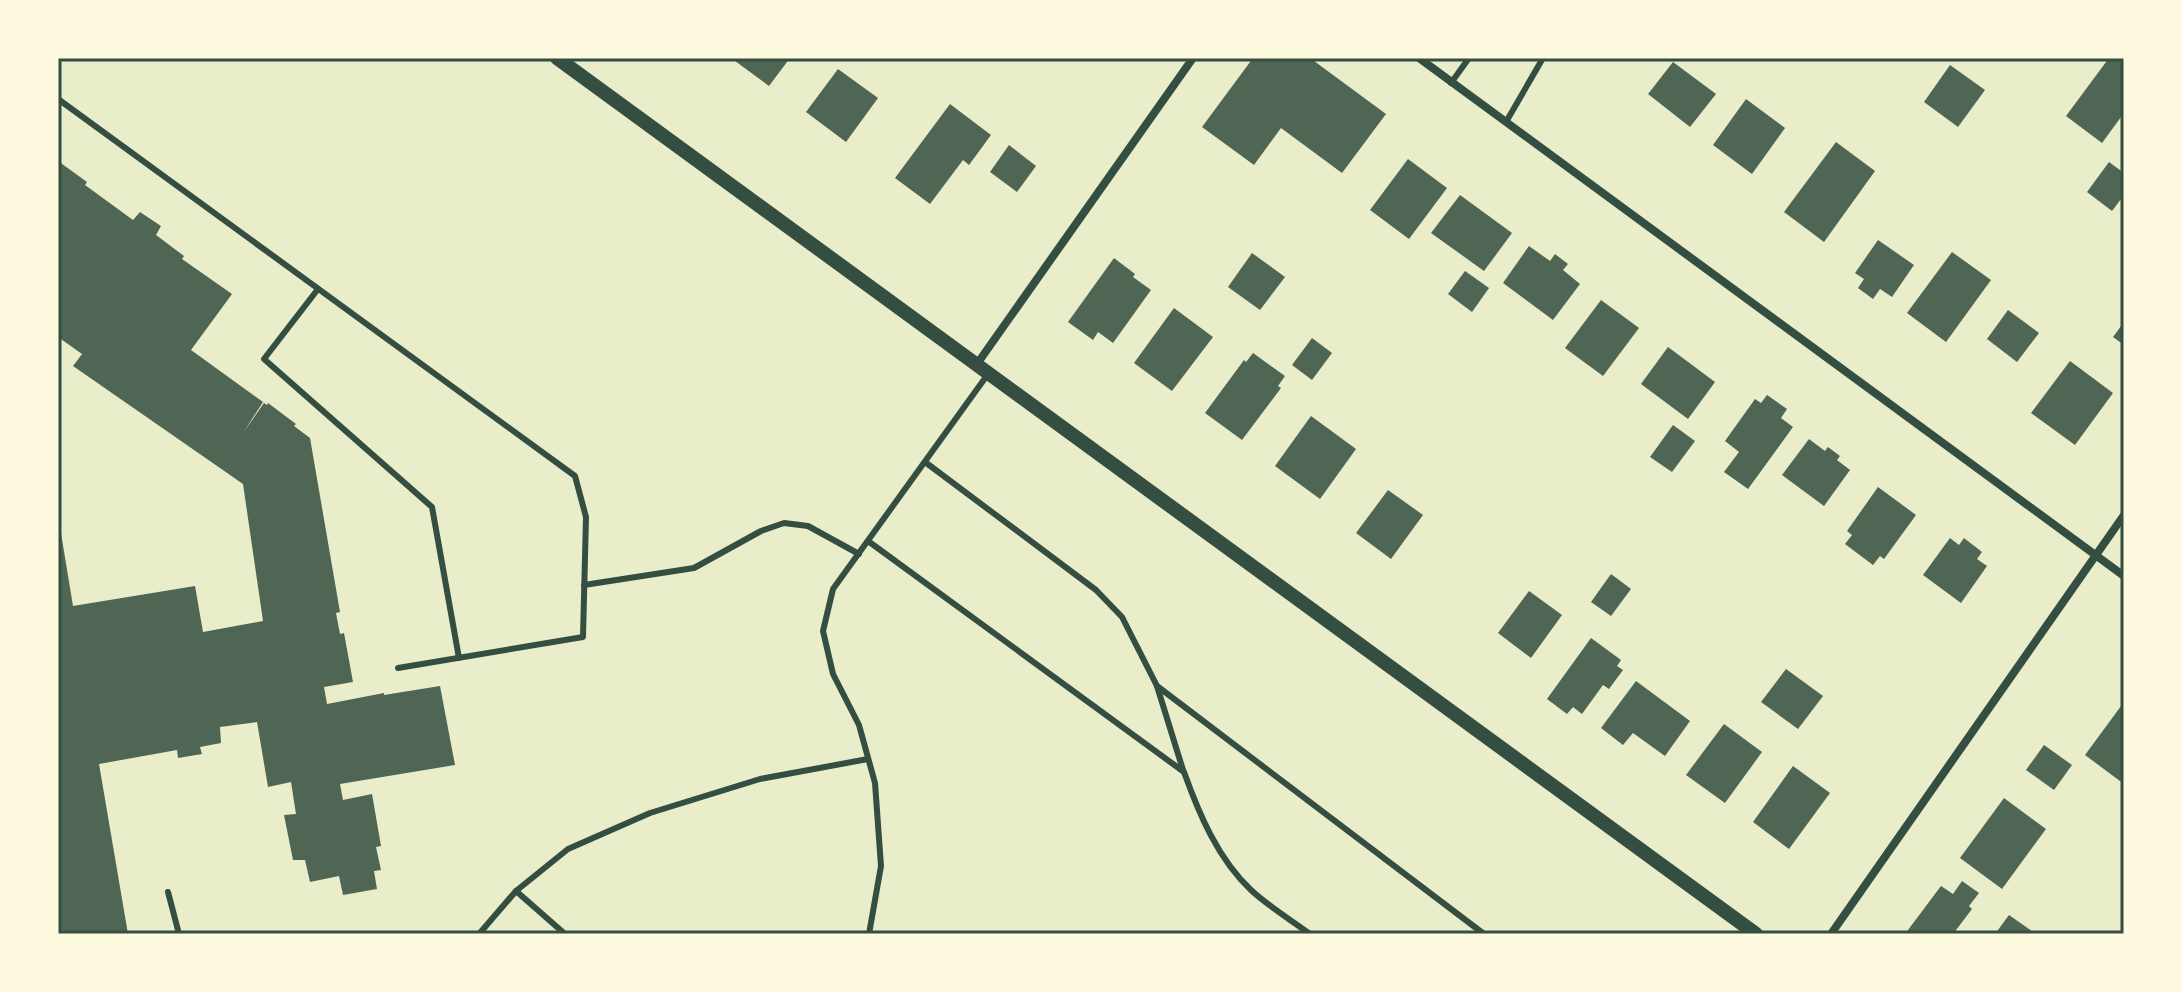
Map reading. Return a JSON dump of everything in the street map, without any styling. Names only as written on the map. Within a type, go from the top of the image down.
[{"type":"street","points":[[557,58],[1756,934]]},
{"type":"street","points":[[982,369],[1193,58]]},
{"type":"street","points":[[1419,58],[2124,576]]},
{"type":"street","points":[[1831,934],[2124,515]]},
{"type":"lane","points":[[1451,83],[1469,58]]},
{"type":"lane","points":[[1506,122],[1543,58]]},
{"type":"lane","points":[[58,99],[575,476],[586,517],[583,637],[398,668]]},
{"type":"lane","points":[[318,289],[264,359],[432,507],[459,658]]},
{"type":"lane","points":[[869,934],[881,866],[875,783],[859,725],[833,674],[823,631],[833,589],[925,462],[982,369]]},
{"type":"lane","points":[[925,462],[1110,603],[1122,617],[1157,686],[1198,812],[1222,854],[1251,890],[1310,934]]},
{"type":"lane","points":[[584,585],[694,568],[761,531],[784,523],[808,526],[859,554]]},
{"type":"lane","points":[[868,541],[1184,772]]},
{"type":"lane","points":[[1157,686],[1484,934]]},
{"type":"lane","points":[[479,934],[516,891],[568,849],[650,813],[760,779],[868,759]]},
{"type":"lane","points":[[516,891],[565,934]]},
{"type":"lane","points":[[168,892],[179,934]]},
{"type":"building","points":[[731,58],[790,58],[769,86]]},
{"type":"building","points":[[1253,58],[1310,58],[1386,114],[1342,173],[1281,128],[1254,165],[1202,127]]},
{"type":"building","points":[[2109,58],[2124,58],[2124,113],[2102,143],[2066,116]]},
{"type":"building","points":[[1673,62],[1716,94],[1690,127],[1648,94]]},
{"type":"building","points":[[1950,65],[1985,90],[1958,127],[1924,102]]},
{"type":"building","points":[[838,69],[878,98],[846,142],[806,112]]},
{"type":"building","points":[[1746,99],[1785,128],[1752,174],[1713,145]]},
{"type":"building","points":[[950,104],[991,135],[969,165],[963,160],[930,204],[895,178]]},
{"type":"building","points":[[1836,142],[1875,171],[1824,242],[1784,212]]},
{"type":"building","points":[[1009,145],[1036,166],[1017,192],[990,172]]},
{"type":"building","points":[[1408,159],[1447,188],[1409,239],[1370,210]]},
{"type":"building","points":[[58,161],[133,220],[140,212],[161,226],[156,235],[184,256],[182,259],[232,294],[191,350],[263,402],[243,433],[264,403],[268,403],[310,438],[340,612],[336,613],[340,634],[344,633],[353,682],[324,687],[327,704],[440,686],[455,765],[340,784],[343,800],[372,794],[381,846],[376,847],[381,870],[374,871],[377,889],[343,895],[339,876],[310,882],[305,860],[293,860],[284,815],[296,814],[291,782],[268,787],[257,722],[220,727],[221,743],[200,747],[202,754],[178,758],[177,750],[99,764],[128,934],[58,934],[58,527],[73,606],[195,586],[203,632],[263,621],[243,484],[73,366],[82,354],[58,337]]},
{"type":"building","points":[[2109,162],[2124,173],[2124,195],[2112,211],[2087,192]]},
{"type":"building","points":[[1460,195],[1512,233],[1484,271],[1431,233]]},
{"type":"building","points":[[1878,240],[1914,265],[1892,297],[1880,289],[1873,299],[1858,288],[1864,279],[1855,273]]},
{"type":"building","points":[[1529,246],[1550,261],[1555,254],[1568,264],[1563,270],[1580,284],[1553,320],[1503,283]]},
{"type":"building","points":[[1952,252],[1991,280],[1946,342],[1907,313]]},
{"type":"building","points":[[1252,253],[1285,277],[1260,310],[1228,287]]},
{"type":"building","points":[[1114,258],[1151,290],[1113,343],[1098,332],[1093,340],[1068,322]]},
{"type":"building","points":[[1465,271],[1489,288],[1472,312],[1448,294]]},
{"type":"building","points":[[1601,300],[1639,328],[1603,376],[1565,348]]},
{"type":"building","points":[[1174,308],[1213,337],[1172,391],[1134,363]]},
{"type":"building","points":[[2008,310],[2039,333],[2017,362],[1987,339]]},
{"type":"building","points":[[2124,322],[2124,345],[2113,337]]},
{"type":"building","points":[[1312,338],[1332,353],[1312,380],[1292,365]]},
{"type":"building","points":[[1668,347],[1715,382],[1688,419],[1641,384]]},
{"type":"building","points":[[1253,353],[1285,376],[1278,386],[1281,388],[1242,440],[1205,413],[1244,360],[1246,362]]},
{"type":"building","points":[[2070,361],[2113,393],[2075,445],[2031,413]]},
{"type":"building","points":[[1767,395],[1787,409],[1781,418],[1793,427],[1748,489],[1724,472],[1739,452],[1725,441],[1755,399],[1761,403]]},
{"type":"building","points":[[1311,416],[1356,449],[1320,499],[1275,466]]},
{"type":"building","points":[[1673,425],[1695,441],[1672,472],[1650,457]]},
{"type":"building","points":[[1809,439],[1825,451],[1828,447],[1840,456],[1837,460],[1850,470],[1824,506],[1782,475]]},
{"type":"building","points":[[1878,487],[1916,515],[1884,559],[1880,556],[1873,565],[1845,544],[1852,535],[1847,531]]},
{"type":"building","points":[[1388,490],[1423,515],[1391,559],[1356,533]]},
{"type":"building","points":[[1950,538],[1959,545],[1964,538],[1982,552],[1977,559],[1987,566],[1961,603],[1923,575]]},
{"type":"building","points":[[1611,574],[1631,589],[1611,616],[1591,602]]},
{"type":"building","points":[[1529,591],[1562,615],[1531,658],[1498,633]]},
{"type":"building","points":[[1591,638],[1621,660],[1617,666],[1623,670],[1609,689],[1603,685],[1582,714],[1573,707],[1567,714],[1547,699]]},
{"type":"building","points":[[1786,669],[1823,696],[1798,729],[1761,702]]},
{"type":"building","points":[[1636,681],[1690,721],[1665,756],[1633,733],[1623,745],[1601,728]]},
{"type":"building","points":[[2124,702],[2124,784],[2085,755]]},
{"type":"building","points":[[1724,724],[1762,752],[1725,803],[1686,775]]},
{"type":"building","points":[[2044,745],[2072,765],[2054,790],[2026,770]]},
{"type":"building","points":[[1793,766],[1830,793],[1789,849],[1753,822]]},
{"type":"building","points":[[2004,798],[2046,829],[2002,889],[1960,858]]},
{"type":"building","points":[[1962,881],[1979,893],[1969,906],[1972,909],[1953,934],[1905,934],[1941,886],[1953,894]]},
{"type":"building","points":[[2009,915],[2036,934],[1995,934]]}]
